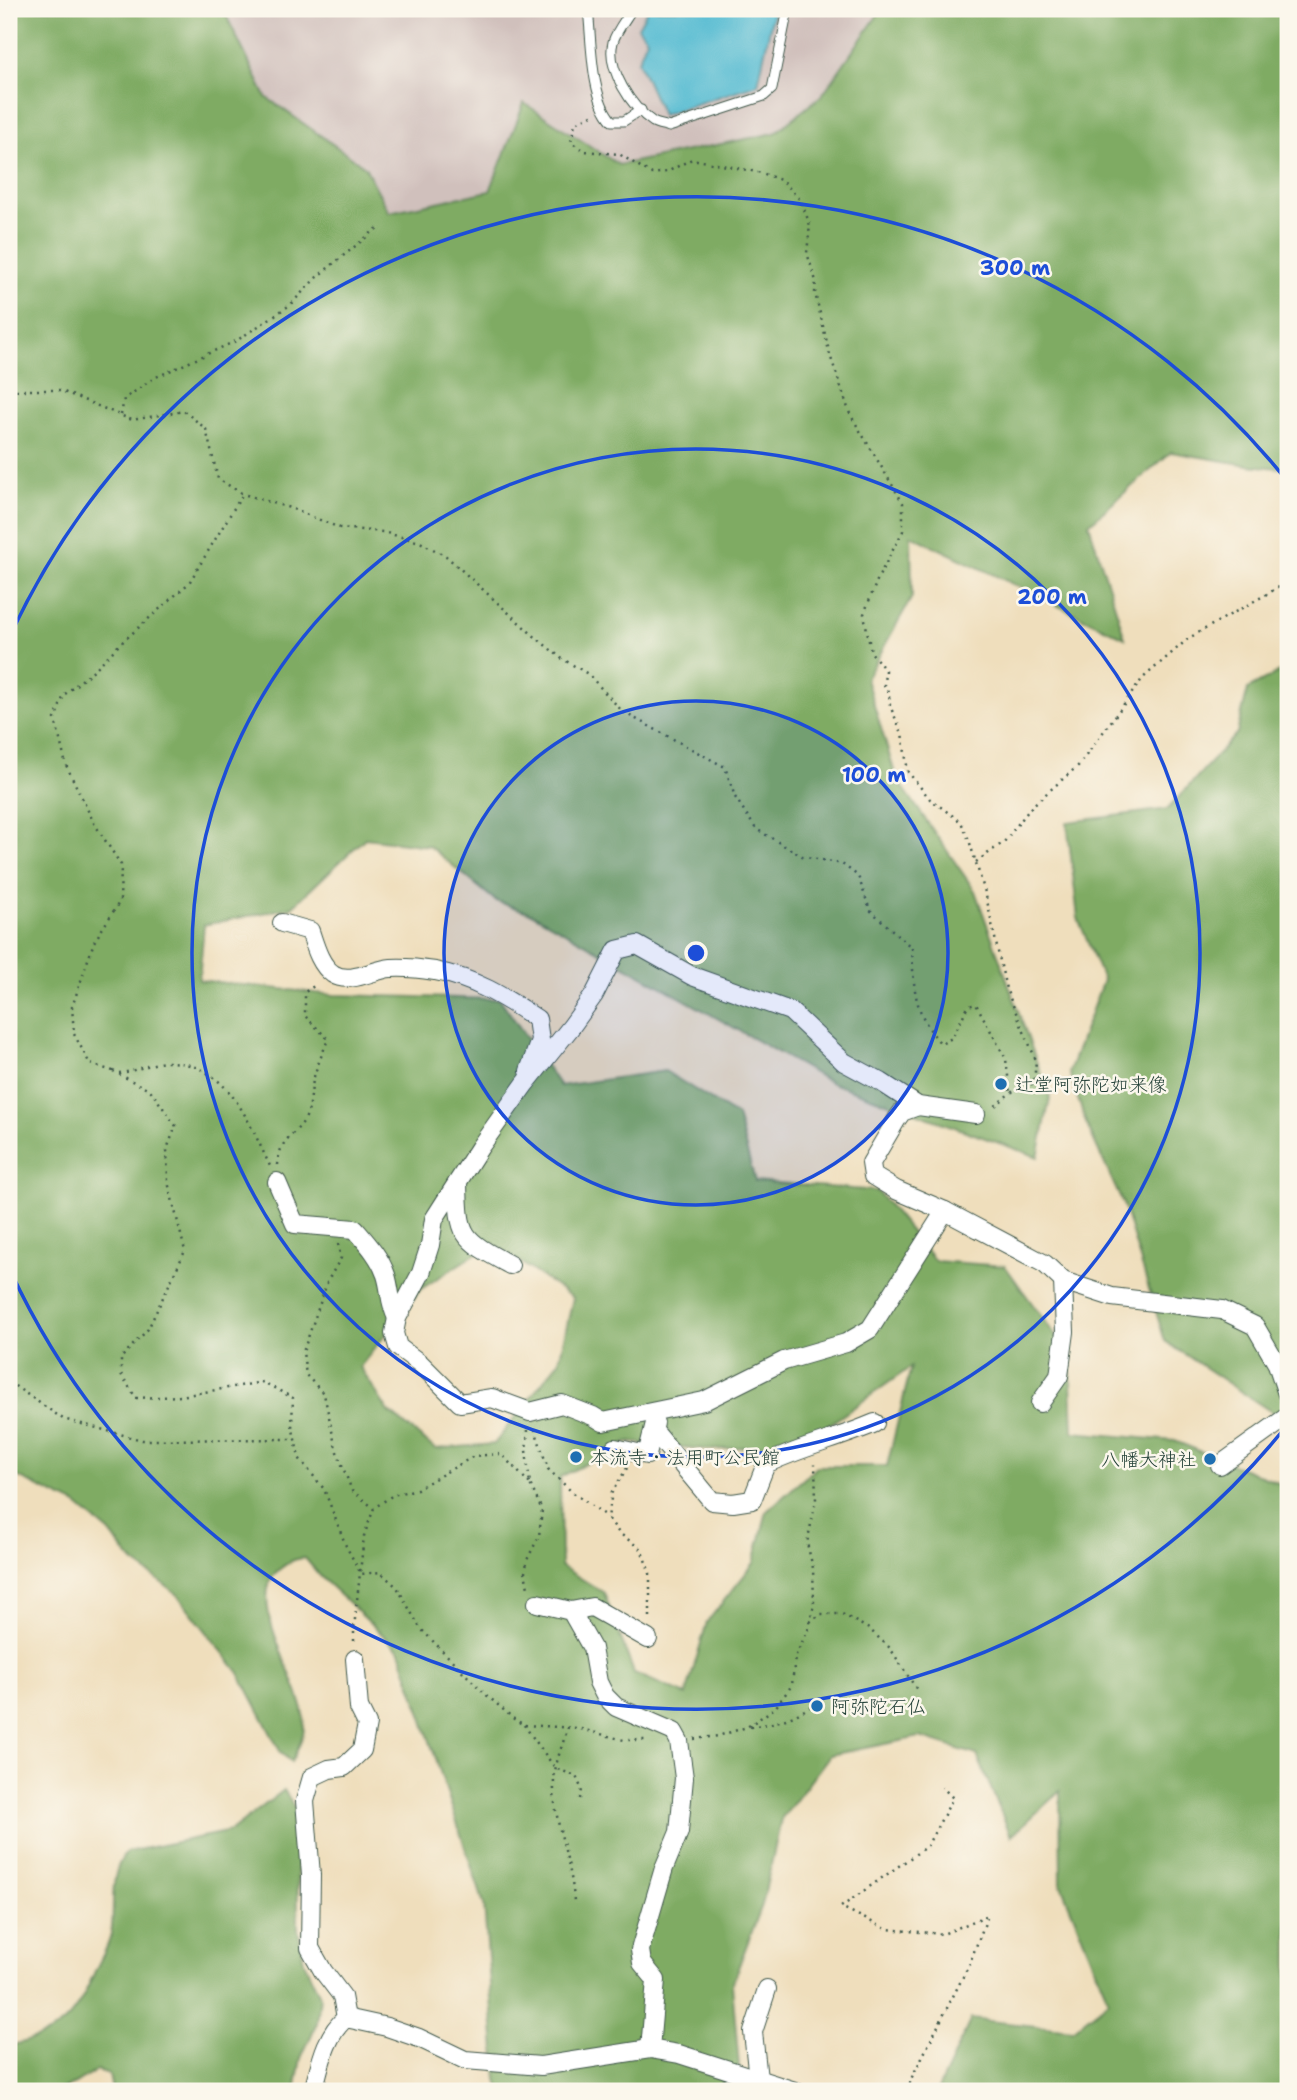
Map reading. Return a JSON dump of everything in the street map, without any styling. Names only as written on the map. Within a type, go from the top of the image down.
[{"type":"street","points":[[282,923],[310,932],[320,958],[333,974],[341,977],[390,968],[433,971],[469,979],[499,993],[537,1018],[540,1040],[524,1084]]},
{"type":"street","points":[[874,1423],[841,1438],[789,1453],[766,1464],[752,1500],[733,1503],[712,1501],[655,1422],[630,1415],[603,1422],[562,1404],[530,1412],[492,1398],[460,1403],[421,1364],[398,1347],[394,1333],[397,1318],[421,1273],[430,1245],[434,1219],[524,1084],[594,995],[617,950],[637,946],[692,976],[790,1011],[844,1062],[918,1106],[976,1114]]},
{"type":"street","points":[[918,1106],[902,1112],[897,1119],[871,1163],[873,1175],[896,1190],[945,1210],[1045,1264],[1063,1281],[1112,1297],[1222,1310],[1255,1326],[1277,1364],[1288,1397]]},
{"type":"street","points":[[277,1182],[295,1224],[355,1229],[374,1251],[386,1275],[390,1304],[397,1318]]},
{"type":"street","points":[[458,1182],[459,1221],[472,1244],[510,1265]]},
{"type":"street","points":[[655,1422],[785,1361],[846,1343],[870,1329],[945,1210]]},
{"type":"street","points":[[1040,1403],[1059,1376],[1065,1332],[1063,1281]]},
{"type":"street","points":[[1220,1465],[1288,1416]]},
{"type":"street","points":[[615,1448],[647,1455],[655,1422]]},
{"type":"street","points":[[537,1603],[571,1611],[592,1607],[648,1639]]},
{"type":"street","points":[[571,1611],[592,1648],[598,1682],[605,1696],[616,1707],[674,1731],[679,1741],[684,1778],[679,1832],[664,1868],[640,1950],[642,1963],[656,1980],[650,2049]]},
{"type":"street","points":[[346,2018],[342,1996],[310,1948],[311,1875],[304,1801],[312,1777],[329,1769],[344,1767],[362,1750],[367,1724],[359,1708],[355,1659]]},
{"type":"street","points":[[758,2079],[753,2032],[767,1989]]},
{"type":"street","points":[[346,2018],[387,2027],[419,2038],[465,2060],[541,2066],[650,2049],[679,2054],[795,2091]]},
{"type":"street","points":[[313,2091],[323,2054],[337,2026],[346,2018]]},
{"type":"lane","points":[[588,9],[598,96],[603,111],[612,121],[624,121],[640,110]]},
{"type":"lane","points":[[632,9],[613,43],[614,66],[623,90],[640,110],[654,123],[669,127],[764,96],[772,89],[788,9]]},
{"type":"path","points":[[603,111],[575,123],[571,142],[584,151],[619,154],[652,174],[667,172],[692,159],[762,173],[783,181],[801,201],[810,225],[807,253],[816,281],[815,293],[830,355],[850,414],[903,503],[903,531],[878,578],[863,614],[871,652],[885,670],[884,685],[902,733],[908,772],[930,799],[961,822],[986,896],[1006,989],[1036,1060],[1034,1083],[1010,1093],[995,1107],[976,1114]]},
{"type":"path","points":[[121,415],[124,399],[154,378],[236,341],[290,305],[317,277],[379,227]]},
{"type":"path","points":[[9,390],[59,390],[132,420],[184,411],[206,429],[218,479],[243,494],[290,508],[340,528],[383,532],[420,542],[446,556],[533,635],[561,658],[588,674],[623,712],[725,767],[735,797],[756,829],[802,856],[842,863],[858,876],[870,910],[912,948],[916,1002],[927,1027],[941,1044],[952,1038],[968,1006],[976,1004],[1006,1059],[1010,1093]]},
{"type":"path","points":[[243,494],[189,583],[64,695],[55,719],[66,765],[94,823],[121,865],[120,901],[94,942],[72,1007],[74,1034],[90,1064],[121,1074],[166,1062],[202,1068],[236,1099],[277,1182]]},
{"type":"path","points":[[976,862],[1004,842],[1032,806],[1079,765],[1143,678],[1189,638],[1288,582]]},
{"type":"path","points":[[277,1182],[278,1156],[286,1138],[304,1120],[311,1104],[313,1081],[328,1039],[305,1016],[305,992],[333,974]]},
{"type":"path","points":[[113,1071],[151,1091],[176,1126],[167,1149],[168,1182],[185,1251],[148,1329],[121,1358],[121,1374],[136,1398],[181,1396],[263,1382],[293,1398],[292,1425],[299,1458],[324,1489],[346,1546],[361,1574]]},
{"type":"path","points":[[338,1242],[341,1258],[328,1280],[303,1352],[306,1375],[324,1394],[337,1449],[352,1491],[374,1508]]},
{"type":"path","points":[[9,1382],[63,1419],[142,1440],[295,1439]]},
{"type":"path","points":[[530,1412],[526,1450],[530,1484],[542,1510],[539,1536],[528,1558],[525,1572],[528,1588],[537,1603]]},
{"type":"path","points":[[530,1412],[548,1469],[572,1492],[608,1518],[619,1533],[641,1549],[650,1573],[651,1614],[648,1639]]},
{"type":"path","points":[[747,1727],[775,1708],[792,1685],[795,1657],[810,1622],[814,1604],[813,1568],[807,1543],[816,1501],[816,1445]]},
{"type":"path","points":[[608,1518],[612,1492],[628,1466],[615,1448]]},
{"type":"path","points":[[355,1659],[354,1628],[364,1536],[374,1508],[393,1494],[418,1489],[474,1456],[501,1454],[530,1484]]},
{"type":"path","points":[[361,1574],[380,1572],[397,1587],[420,1628],[483,1692],[524,1725],[555,1769],[576,1776],[582,1790],[579,1803]]},
{"type":"path","points":[[810,1622],[821,1614],[842,1614],[869,1629],[890,1648],[917,1690]]},
{"type":"path","points":[[679,1741],[718,1737],[747,1727],[791,1718],[819,1701]]},
{"type":"path","points":[[524,1725],[568,1727],[624,1740],[651,1740]]},
{"type":"path","points":[[568,1727],[555,1769],[554,1798],[574,1886],[574,1904]]},
{"type":"path","points":[[908,2091],[969,1965],[988,1916],[943,1934],[886,1930],[841,1907],[927,1846],[953,1798],[942,1787]]},
{"type":"shaded area","points":[[223,9],[882,9],[822,96],[775,133],[389,212],[365,167],[266,97]]},
{"type":"green space","points":[[9,9],[223,9],[266,97],[365,167],[389,212],[490,191],[524,103],[619,165],[775,133],[822,95],[882,9],[1288,9],[1288,469],[1171,452],[1089,524],[1125,638],[911,535],[912,597],[866,679],[896,777],[975,891],[1050,1098],[1038,1157],[832,1083],[531,913],[496,901],[429,846],[365,838],[292,907],[204,925],[199,980],[334,995],[500,999],[560,1086],[665,1071],[737,1116],[755,1181],[877,1191],[935,1261],[1005,1266],[1070,1356],[1073,1432],[1175,1441],[1288,1487],[1288,2091],[937,2091],[971,2019],[1072,2030],[1109,2001],[1061,1885],[1060,1791],[1011,1836],[977,1755],[920,1737],[830,1755],[781,1820],[762,1905],[732,1984],[741,2091],[500,2091],[484,1904],[400,1651],[321,1577],[305,1558],[292,1561],[281,1568],[270,1581],[267,1598],[276,1639],[304,1716],[301,1740],[291,1762],[281,1753],[239,1673],[176,1593],[133,1562],[109,1532],[77,1505],[16,1476],[9,1468]],"holes":[[[492,1243],[573,1298],[559,1361],[494,1444],[435,1449],[388,1411],[360,1367],[421,1289]],[[911,1367],[887,1466],[818,1466],[767,1511],[754,1563],[707,1622],[686,1695],[634,1673],[604,1593],[561,1566],[560,1477],[628,1442],[712,1450],[806,1441]]]},
{"type":"green space","points":[[1288,667],[1288,1423],[1165,1341],[1123,1204],[1086,1123],[1069,1072],[1103,980],[1078,918],[1067,822],[1168,809],[1237,733],[1248,689]]},
{"type":"green space","points":[[284,1790],[297,1812],[298,1929],[304,1962],[320,1996],[317,2023],[301,2058],[295,2091],[112,2091],[109,2074],[97,2070],[75,2084],[57,2091],[9,2091],[9,2046],[55,2029],[73,2013],[88,1987],[110,1938],[114,1880],[127,1852],[231,1831]]},
{"type":"water","points":[[648,9],[774,9],[758,84],[662,115],[638,61],[647,39],[638,27]]},
{"type":"place","name":"辻堂阿弥陀如来像","points":[[1001,1084]]},
{"type":"place","name":"本流寺・法用町公民館","points":[[576,1457]]},
{"type":"place","name":"八幡大神社","points":[[1210,1459]]},
{"type":"place","name":"阿弥陀石仏","points":[[817,1706]]}]
